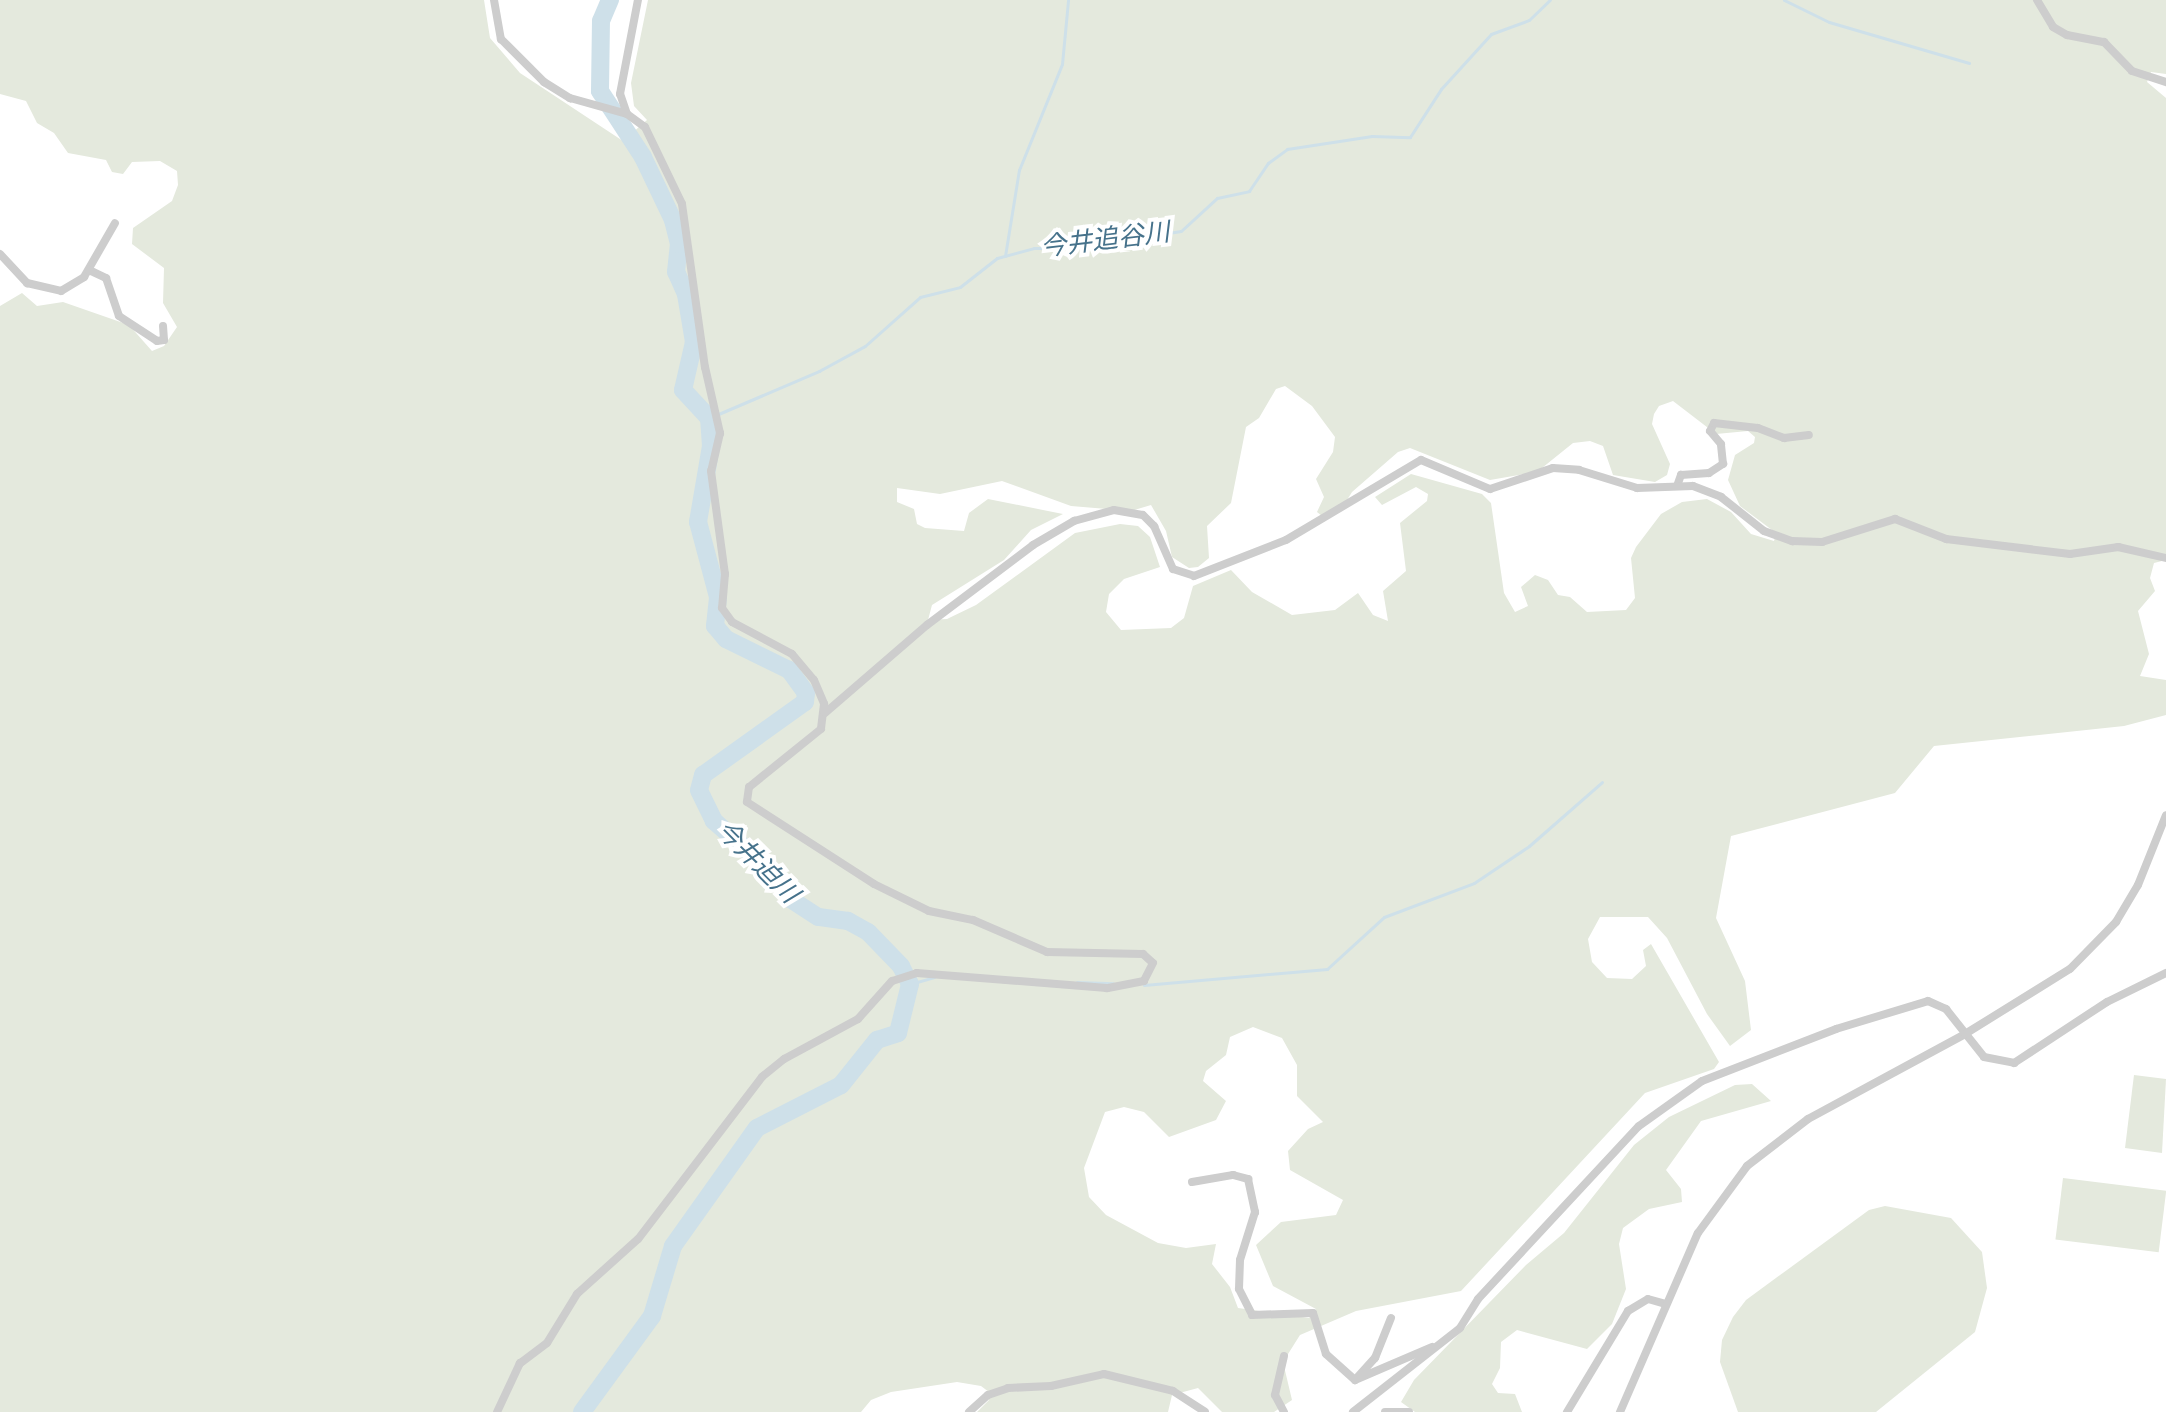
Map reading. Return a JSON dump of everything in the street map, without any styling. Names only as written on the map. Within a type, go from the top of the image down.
[{"type":"street","points":[[494,0],[501,39],[544,82],[570,98],[627,114],[645,127],[682,204],[718,422],[711,471],[725,574],[722,608],[732,622],[792,654],[814,680],[825,713],[821,729],[807,745],[749,787],[747,802],[753,810],[786,823],[874,884],[929,911],[983,923],[1047,952],[1143,954],[1152,957],[1150,976],[1107,988],[917,973],[892,981],[858,1019],[784,1059],[762,1077],[638,1239],[577,1294],[547,1343],[520,1363],[497,1412]]},
{"type":"street","points":[[627,114],[620,94],[638,0]]},
{"type":"street","points":[[2037,0],[2053,27],[2067,35],[2104,42],[2132,71],[2166,82]]},
{"type":"street","points":[[0,254],[27,283],[54,292],[77,284],[89,270],[115,223]]},
{"type":"street","points":[[89,270],[106,278],[119,316],[157,341],[164,340],[163,326]]},
{"type":"street","points":[[1677,486],[1681,475],[1709,473],[1723,464],[1721,444],[1710,431],[1714,423],[1758,428],[1784,438],[1809,435]]},
{"type":"street","points":[[825,713],[1033,545],[1088,515],[1114,510],[1143,515],[1159,534],[1173,569],[1194,576],[1286,540],[1421,460],[1490,489],[1553,468],[1579,470],[1637,488],[1677,486],[1707,489],[1764,531],[1792,541],[1822,542],[1895,519],[1946,539],[2070,554],[2118,547],[2166,558]]},
{"type":"street","points":[[1620,1412],[1698,1233],[1747,1166],[1808,1119],[2047,986],[2095,948],[2138,885],[2166,815]]},
{"type":"street","points":[[1353,1412],[1441,1344],[1639,1126],[1677,1096],[1735,1067],[1916,1002],[1938,1004],[1984,1057],[2014,1063],[2107,1002],[2166,973]]},
{"type":"street","points":[[1192,1182],[1246,1177],[1255,1212],[1240,1260],[1243,1305],[1262,1319],[1313,1313],[1326,1354],[1355,1380]]},
{"type":"street","points":[[1567,1412],[1628,1311],[1648,1299],[1665,1304]]},
{"type":"street","points":[[1355,1380],[1375,1358],[1391,1318]]},
{"type":"street","points":[[1355,1380],[1441,1344]]},
{"type":"street","points":[[1284,1356],[1275,1395],[1284,1412]]},
{"type":"street","points":[[969,1412],[988,1395],[1008,1388],[1051,1386],[1104,1374],[1173,1391],[1205,1412]]},
{"type":"street","points":[[1385,1412],[1409,1412]]},
{"type":"shaded area","points":[[0,0],[484,0],[490,38],[520,73],[623,141],[647,120],[634,106],[631,83],[648,0],[2166,0],[2166,74],[2151,72],[2147,82],[2166,98],[2166,560],[2154,563],[2150,578],[2155,591],[2138,611],[2149,654],[2140,676],[2166,680],[2166,715],[2124,726],[1934,746],[1895,793],[1731,836],[1716,918],[1745,981],[1751,1030],[1730,1046],[1707,1014],[1667,938],[1648,917],[1600,917],[1588,939],[1592,962],[1607,978],[1632,979],[1646,966],[1643,950],[1651,944],[1719,1062],[1714,1069],[1645,1093],[1461,1291],[1356,1311],[1300,1335],[1283,1362],[1292,1400],[1274,1412],[1222,1412],[1198,1388],[1172,1395],[1168,1412],[977,1412],[989,1400],[989,1392],[981,1386],[957,1382],[891,1392],[871,1400],[861,1412],[0,1412],[0,306],[22,293],[37,306],[63,302],[129,325],[152,351],[164,346],[177,327],[163,303],[164,268],[132,244],[133,228],[172,201],[178,185],[177,171],[160,161],[132,162],[123,174],[112,172],[106,160],[68,153],[54,133],[37,123],[26,101],[0,94]],"holes":[[[1285,386],[1312,406],[1335,437],[1333,452],[1316,479],[1324,497],[1317,512],[1322,516],[1342,508],[1352,492],[1398,452],[1410,448],[1490,480],[1537,472],[1573,443],[1590,441],[1603,446],[1613,475],[1655,482],[1667,475],[1670,464],[1652,424],[1654,414],[1659,406],[1673,401],[1716,434],[1748,431],[1755,437],[1754,443],[1735,455],[1728,480],[1740,506],[1776,533],[1774,541],[1751,534],[1731,512],[1707,499],[1682,502],[1661,514],[1636,547],[1631,558],[1635,598],[1626,610],[1587,612],[1570,597],[1558,595],[1548,580],[1535,575],[1521,587],[1528,606],[1515,612],[1504,593],[1491,503],[1482,494],[1411,474],[1375,497],[1382,505],[1416,487],[1428,494],[1427,501],[1400,523],[1406,571],[1383,591],[1388,621],[1373,615],[1358,593],[1335,610],[1292,615],[1252,592],[1231,570],[1193,586],[1184,618],[1171,628],[1121,630],[1106,612],[1109,594],[1124,579],[1160,567],[1150,537],[1138,526],[1120,524],[1075,533],[976,605],[947,619],[928,620],[932,605],[1004,560],[1031,530],[1063,514],[988,499],[969,513],[964,531],[925,528],[917,524],[914,509],[897,502],[897,488],[940,494],[1002,481],[1071,506],[1131,511],[1151,505],[1166,531],[1172,557],[1189,568],[1198,567],[1209,558],[1207,526],[1231,503],[1246,427],[1259,418],[1276,389]],[[1253,1027],[1282,1038],[1297,1065],[1297,1096],[1323,1122],[1308,1129],[1288,1151],[1290,1170],[1343,1200],[1336,1215],[1281,1222],[1256,1245],[1273,1286],[1316,1309],[1309,1318],[1238,1308],[1230,1287],[1212,1264],[1216,1244],[1186,1248],[1158,1243],[1106,1215],[1089,1197],[1084,1168],[1105,1112],[1124,1107],[1144,1112],[1169,1137],[1216,1120],[1226,1101],[1203,1081],[1206,1071],[1226,1055],[1230,1037]]]},
{"type":"shaded area","points":[[2134,1075],[2166,1079],[2162,1153],[2125,1148]]},
{"type":"shaded area","points":[[1752,1084],[1771,1101],[1701,1121],[1666,1170],[1681,1189],[1682,1202],[1649,1209],[1623,1228],[1619,1244],[1626,1289],[1612,1324],[1587,1349],[1517,1330],[1501,1342],[1500,1368],[1492,1384],[1498,1393],[1515,1394],[1522,1412],[1415,1412],[1401,1402],[1414,1380],[1526,1265],[1564,1233],[1634,1145],[1669,1117],[1735,1085]]},
{"type":"shaded area","points":[[2063,1178],[2166,1191],[2159,1252],[2055,1240]]},
{"type":"shaded area","points":[[1885,1206],[1951,1218],[1982,1252],[1987,1288],[1975,1332],[1876,1412],[1738,1412],[1720,1362],[1722,1340],[1733,1317],[1746,1300],[1869,1210]]},
{"type":"waterway","name":"今井迫川","points":[[582,1412],[652,1316],[673,1246],[757,1128],[841,1085],[877,1040],[898,1033],[910,984],[901,966],[868,932],[848,921],[818,917],[790,899],[782,881],[714,821],[699,790],[703,775],[805,702],[806,693],[789,670],[726,639],[715,626],[718,597],[698,522],[711,446],[709,418],[683,390],[694,342],[686,294],[676,272],[679,244],[673,220],[643,157],[600,91],[601,21],[610,0]]},
{"type":"waterway","points":[[1005,256],[1019,170],[1062,64],[1068,0]]},
{"type":"waterway","name":"今井追谷川","points":[[709,418],[819,371],[865,346],[920,297],[960,287],[997,258],[1034,248],[1075,248],[1181,231],[1217,198],[1249,191],[1268,163],[1287,149],[1372,136],[1410,137],[1441,89],[1491,34],[1529,20],[1550,0]]},
{"type":"waterway","name":"今井追谷川","points":[[1784,0],[1829,22],[1969,63]]},
{"type":"waterway","points":[[1144,985],[1327,969],[1384,917],[1474,883],[1529,846],[1602,782]]},
{"type":"waterway","points":[[910,984],[934,977]]},
{"type":"waterway","points":[[1077,982],[1113,983]]}]
